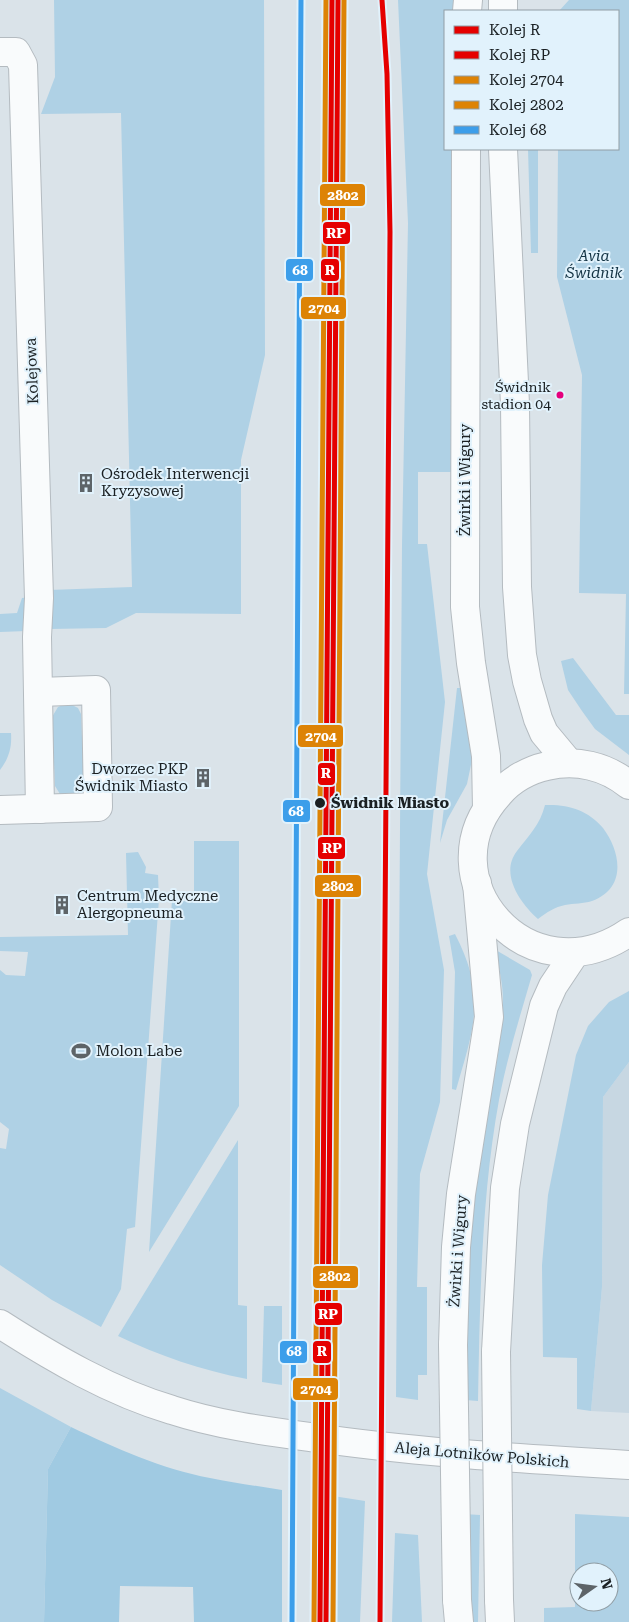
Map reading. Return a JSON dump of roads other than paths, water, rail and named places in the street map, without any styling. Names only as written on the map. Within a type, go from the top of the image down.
[{"type":"main road","name":"Kolejowa","points":[[8,52],[23,65],[39,598],[37,637],[40,809]]},
{"type":"main road","name":"Żwirki i Wigury","points":[[458,1611],[454,1344],[456,1257],[461,1194],[490,1017],[474,862],[475,840],[487,809],[486,756],[470,663],[465,607],[466,150]]},
{"type":"main road","points":[[503,150],[504,215],[515,404],[516,587],[522,655],[538,719],[544,733],[568,763]]},
{"type":"main road","points":[[0,810],[98,807],[96,690],[39,692]]},
{"type":"main road","points":[[487,809],[502,790],[522,775],[544,766],[568,763],[603,770],[629,785]]},
{"type":"main road","points":[[477,883],[487,907],[514,936],[537,948],[562,953],[576,953],[599,949],[629,932]]},
{"type":"main road","points":[[500,1611],[496,1352],[505,1188],[515,1124],[544,1006],[553,986],[576,953]]},
{"type":"main road","name":"Aleja Lotników Polskich","points":[[0,1324],[59,1360],[153,1404],[194,1417],[264,1431],[400,1449],[629,1466]]},
{"type":"rail line","name":"68","points":[[292,1622],[301,0]]},
{"type":"rail line","name":"2704","points":[[314,1622],[326,0]]},
{"type":"rail line","name":"R","points":[[320,1622],[332,0]]},
{"type":"rail line","name":"RP","points":[[326,1622],[338,0]]},
{"type":"rail line","name":"2802","points":[[333,1622],[344,0]]},
{"type":"rail line","name":"R","points":[[380,1622],[390,232],[387,74],[382,0]]},
{"type":"place","name":"Świdnik stadion 04","points":[[560,395]]},
{"type":"place","name":"Ośrodek Interwencji Kryzysowej","points":[[86,483]]},
{"type":"place","name":"Dworzec PKP Świdnik Miasto","points":[[203,778]]},
{"type":"place","name":"Świdnik Miasto","points":[[320,803]]},
{"type":"place","name":"Centrum Medyczne Alergopneuma","points":[[62,905]]},
{"type":"place","name":"Molon Labe","points":[[81,1051]]},
{"type":"park label","name":"Avia Świdnik","points":[[594,264]]}]
